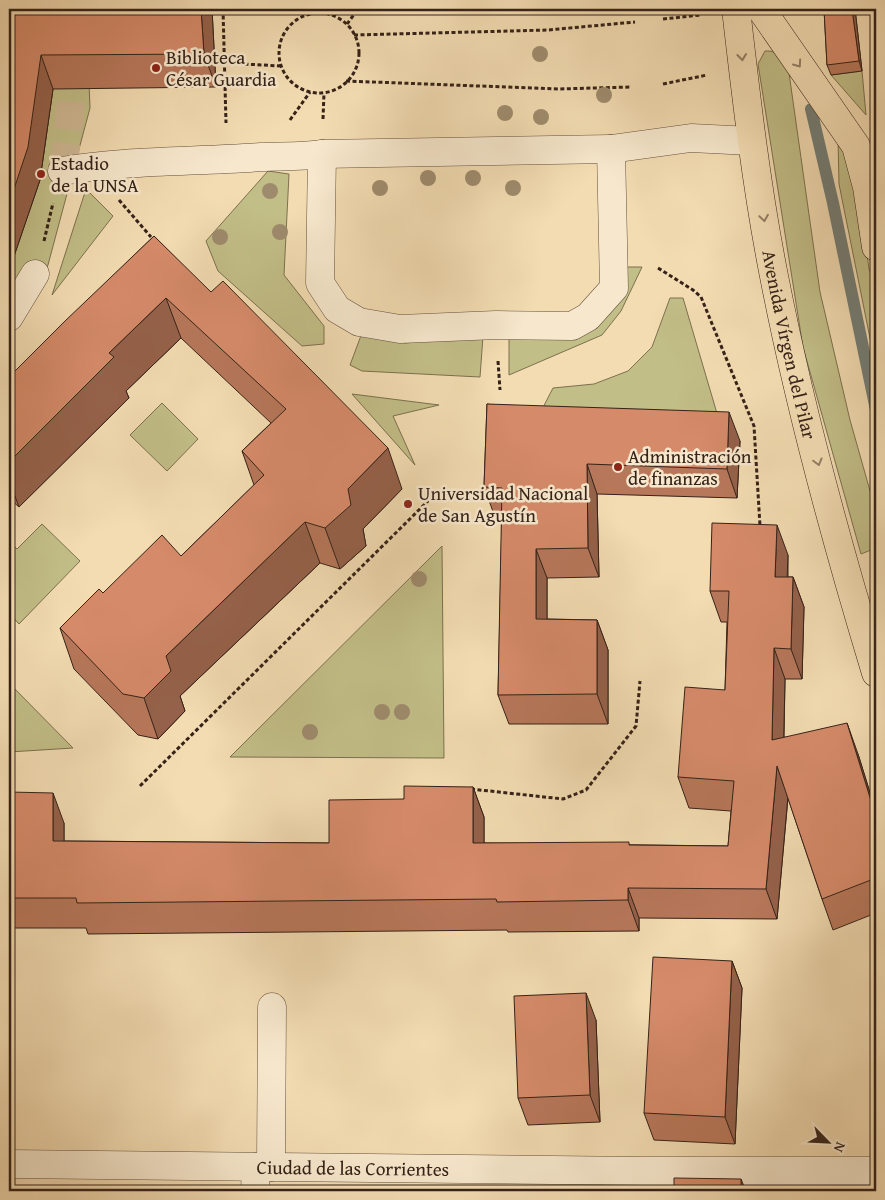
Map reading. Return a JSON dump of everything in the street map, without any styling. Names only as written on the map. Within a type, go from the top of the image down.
[{"type":"main road","name":"Avenida Vírgen del Pilar","points":[[736,9],[751,142],[772,270],[793,370],[853,597],[876,673]]},
{"type":"main road","points":[[761,9],[856,146],[867,187],[876,247]]},
{"type":"street","points":[[62,171],[91,166],[263,157],[298,158],[322,154],[611,149],[691,138],[751,142]]},
{"type":"street","points":[[322,154],[320,283],[337,310],[348,317],[359,322],[400,329],[496,325],[572,326],[588,316],[614,288],[611,149]]},
{"type":"street","points":[[9,317],[35,274]]},
{"type":"street","points":[[261,1175],[272,1006]]},
{"type":"street","name":"Ciudad de las Corrientes","points":[[9,1164],[261,1175],[641,1181],[876,1171]]},
{"type":"path","points":[[224,9],[227,160]]},
{"type":"path","points":[[306,9],[311,14]]},
{"type":"path","points":[[347,24],[358,9]]},
{"type":"path","points":[[311,14],[336,17],[347,24],[358,46],[358,60],[346,81],[336,89],[324,93],[310,92],[298,87],[287,78],[281,66],[279,52],[281,39],[288,27],[299,18],[311,14]]},
{"type":"path","points":[[663,19],[705,15]]},
{"type":"path","points":[[354,35],[548,30],[635,22]]},
{"type":"path","points":[[225,63],[281,66]]},
{"type":"path","points":[[663,84],[711,74]]},
{"type":"path","points":[[346,81],[559,89],[630,87]]},
{"type":"path","points":[[658,268],[701,297],[736,378],[754,426],[760,527]]},
{"type":"path","points":[[140,786],[429,500]]},
{"type":"path","points":[[464,789],[563,799],[586,790],[636,726],[640,681]]},
{"type":"shaded area","name":"Estadio de la UNSA","points":[[9,9],[86,9],[90,108],[45,276],[9,334]]},
{"type":"shaded area","points":[[765,51],[778,54],[789,73],[820,292],[850,420],[876,512],[876,548],[861,554],[803,347],[758,64]]},
{"type":"shaded area","points":[[862,71],[866,115],[831,75]]},
{"type":"shaded area","points":[[838,138],[852,170],[859,198],[869,269],[876,286],[876,368],[839,184]]},
{"type":"shaded area","points":[[268,171],[289,174],[284,275],[324,326],[324,344],[302,346],[218,271],[206,241]]},
{"type":"shaded area","points":[[86,189],[113,216],[52,295]]},
{"type":"shaded area","points":[[626,267],[642,267],[621,311],[602,335],[509,375],[509,337],[577,331]]},
{"type":"shaded area","points":[[670,298],[683,298],[721,427],[535,423],[553,388],[594,384],[628,371],[652,347]]},
{"type":"shaded area","points":[[362,333],[405,343],[483,336],[480,377],[362,371],[350,365]]},
{"type":"shaded area","points":[[352,394],[439,405],[393,416],[415,465]]},
{"type":"shaded area","points":[[162,403],[198,439],[167,471],[130,435]]},
{"type":"shaded area","points":[[42,524],[80,561],[19,624],[9,613],[9,541],[17,549]]},
{"type":"shaded area","points":[[442,546],[444,758],[230,757]]},
{"type":"shaded area","points":[[9,683],[73,748],[9,752]]},
{"type":"building","points":[[9,9],[201,9],[204,54],[41,55],[28,147],[9,204]]},
{"type":"building","points":[[824,9],[852,9],[859,61],[827,65]]},
{"type":"building","points":[[154,236],[211,292],[223,281],[388,448],[348,489],[351,505],[325,528],[305,522],[166,656],[171,671],[144,698],[123,694],[60,628],[99,589],[103,593],[162,535],[181,556],[264,475],[242,451],[286,409],[166,298],[109,353],[114,357],[9,462],[9,377]]},
{"type":"building","points":[[487,404],[729,412],[727,469],[587,464],[588,548],[536,549],[536,619],[597,620],[597,694],[498,695],[502,488],[484,487]]},
{"type":"building","points":[[712,523],[777,525],[775,577],[793,577],[791,649],[774,648],[772,740],[847,723],[876,817],[876,878],[822,899],[777,766],[766,889],[628,888],[628,900],[497,902],[496,899],[77,903],[76,898],[9,898],[9,792],[53,793],[53,841],[329,843],[329,800],[404,799],[404,786],[473,787],[473,843],[629,842],[629,845],[728,846],[734,781],[678,777],[685,687],[725,690],[729,591],[710,591]]},
{"type":"building","points":[[653,957],[732,961],[725,1117],[644,1113]]},
{"type":"building","points":[[586,993],[590,1095],[518,1098],[514,996]]},
{"type":"building","points":[[674,1178],[741,1179],[741,1191],[674,1191]]},
{"type":"waterway","points":[[811,109],[833,203],[876,410]]},
{"type":"tunnel","points":[[62,171],[66,150],[71,90],[70,9]]},
{"type":"place","name":"Biblioteca César Guardia","points":[[156,68]]},
{"type":"place","name":"Estadio de la UNSA","points":[[41,174]]},
{"type":"place","name":"Administración de finanzas","points":[[618,467]]},
{"type":"place","name":"Universidad Nacional de San Agustín","points":[[408,504]]}]
